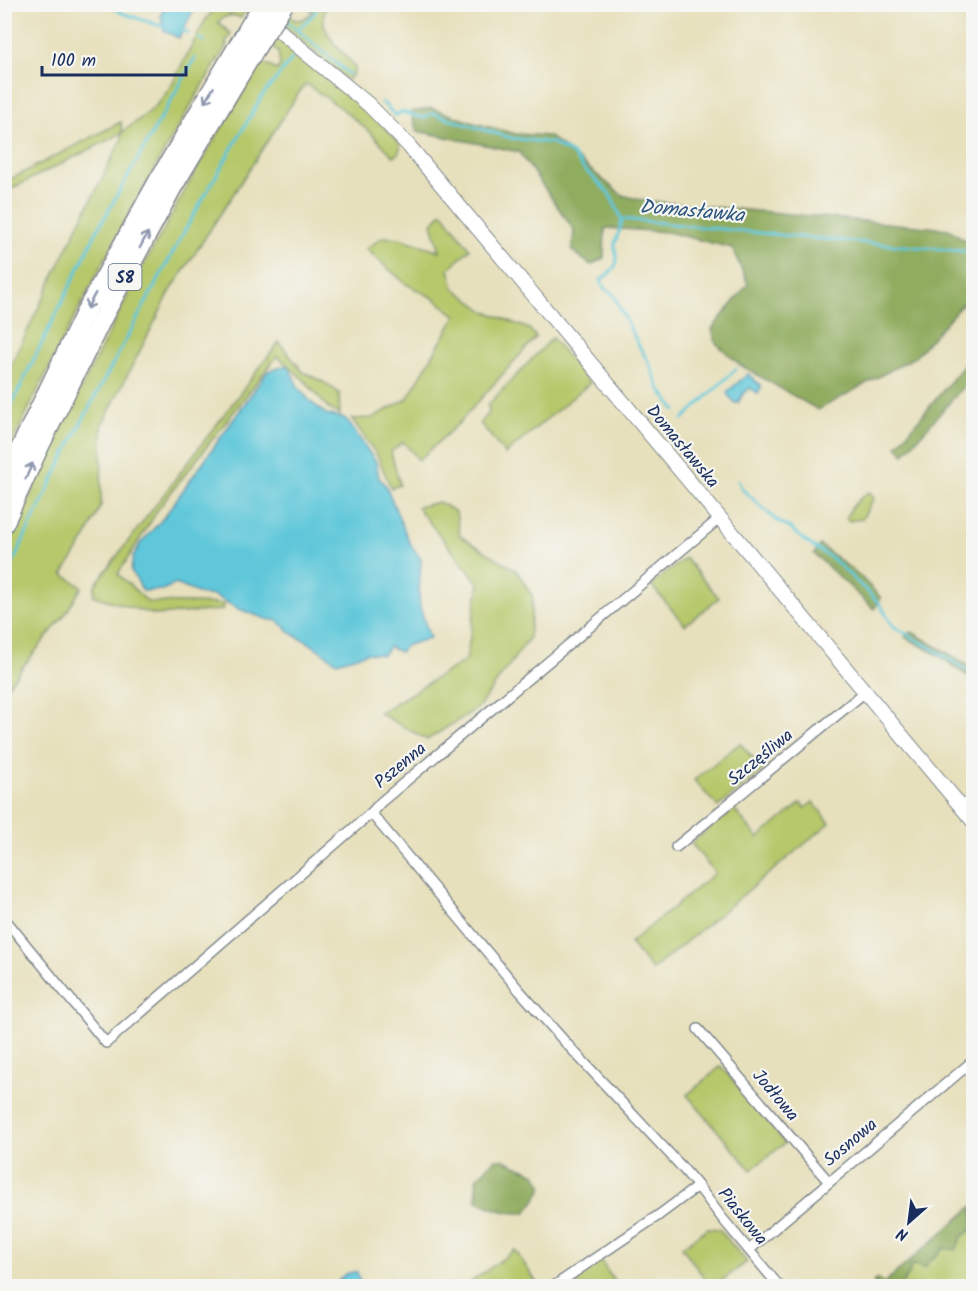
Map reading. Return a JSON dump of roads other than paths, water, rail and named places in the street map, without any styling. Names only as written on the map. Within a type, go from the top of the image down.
[{"type":"highway","name":"S8","points":[[4,524],[93,338],[256,33],[263,4]]},
{"type":"highway","name":"S8","points":[[4,482],[87,309],[158,181],[256,33],[284,4]]},
{"type":"street","name":"Domasławska","points":[[254,4],[282,33],[360,97],[409,146],[974,822]]},
{"type":"street","name":"Pszenna","points":[[4,918],[106,1043],[381,802],[720,518]]},
{"type":"street","name":"Szczęśliwa","points":[[676,847],[865,692]]},
{"type":"street","name":"Piaskowa","points":[[371,813],[527,999],[680,1165],[780,1287]]},
{"type":"street","name":"Jodłowa","points":[[698,1029],[829,1182]]},
{"type":"street","name":"Sosnowa","points":[[749,1250],[974,1060]]},
{"type":"street","points":[[554,1287],[698,1186]]},
{"type":"water","points":[[167,5],[196,5],[179,38],[164,31],[161,14]]},
{"type":"water","points":[[288,365],[298,387],[311,402],[326,414],[346,419],[376,462],[379,478],[386,486],[410,544],[421,559],[420,607],[430,638],[405,646],[400,652],[389,647],[383,655],[367,653],[337,662],[294,635],[278,621],[239,609],[215,596],[200,594],[176,584],[162,590],[143,591],[131,570],[133,557],[140,544],[164,517],[268,371]]},
{"type":"water","points":[[748,374],[761,388],[758,393],[750,388],[738,403],[735,403],[727,392]]},
{"type":"water","points":[[357,1272],[359,1286],[339,1286],[338,1281],[345,1274]]},
{"type":"waterway","name":"Domasławka","points":[[108,4],[122,13],[164,27]]},
{"type":"waterway","points":[[297,30],[314,14],[319,4]]},
{"type":"waterway","name":"Domasławka","points":[[282,17],[349,74]]},
{"type":"waterway","points":[[183,30],[188,33]]},
{"type":"waterway","points":[[200,39],[204,41]]},
{"type":"waterway","points":[[4,420],[98,229],[195,58]]},
{"type":"waterway","points":[[4,582],[82,421],[185,230],[262,96],[292,59]]},
{"type":"waterway","name":"Domasławka","points":[[382,102],[395,115],[402,112],[424,118],[433,113],[511,138],[552,143],[572,154],[609,193],[622,219],[800,237],[974,251]]},
{"type":"waterway","points":[[622,219],[615,243],[616,264],[601,280],[605,288],[613,294],[649,363],[659,388],[676,411]]},
{"type":"waterway","points":[[683,419],[736,369]]},
{"type":"waterway","points":[[738,480],[742,489],[776,520],[833,559],[879,603],[893,626],[974,675]]}]
